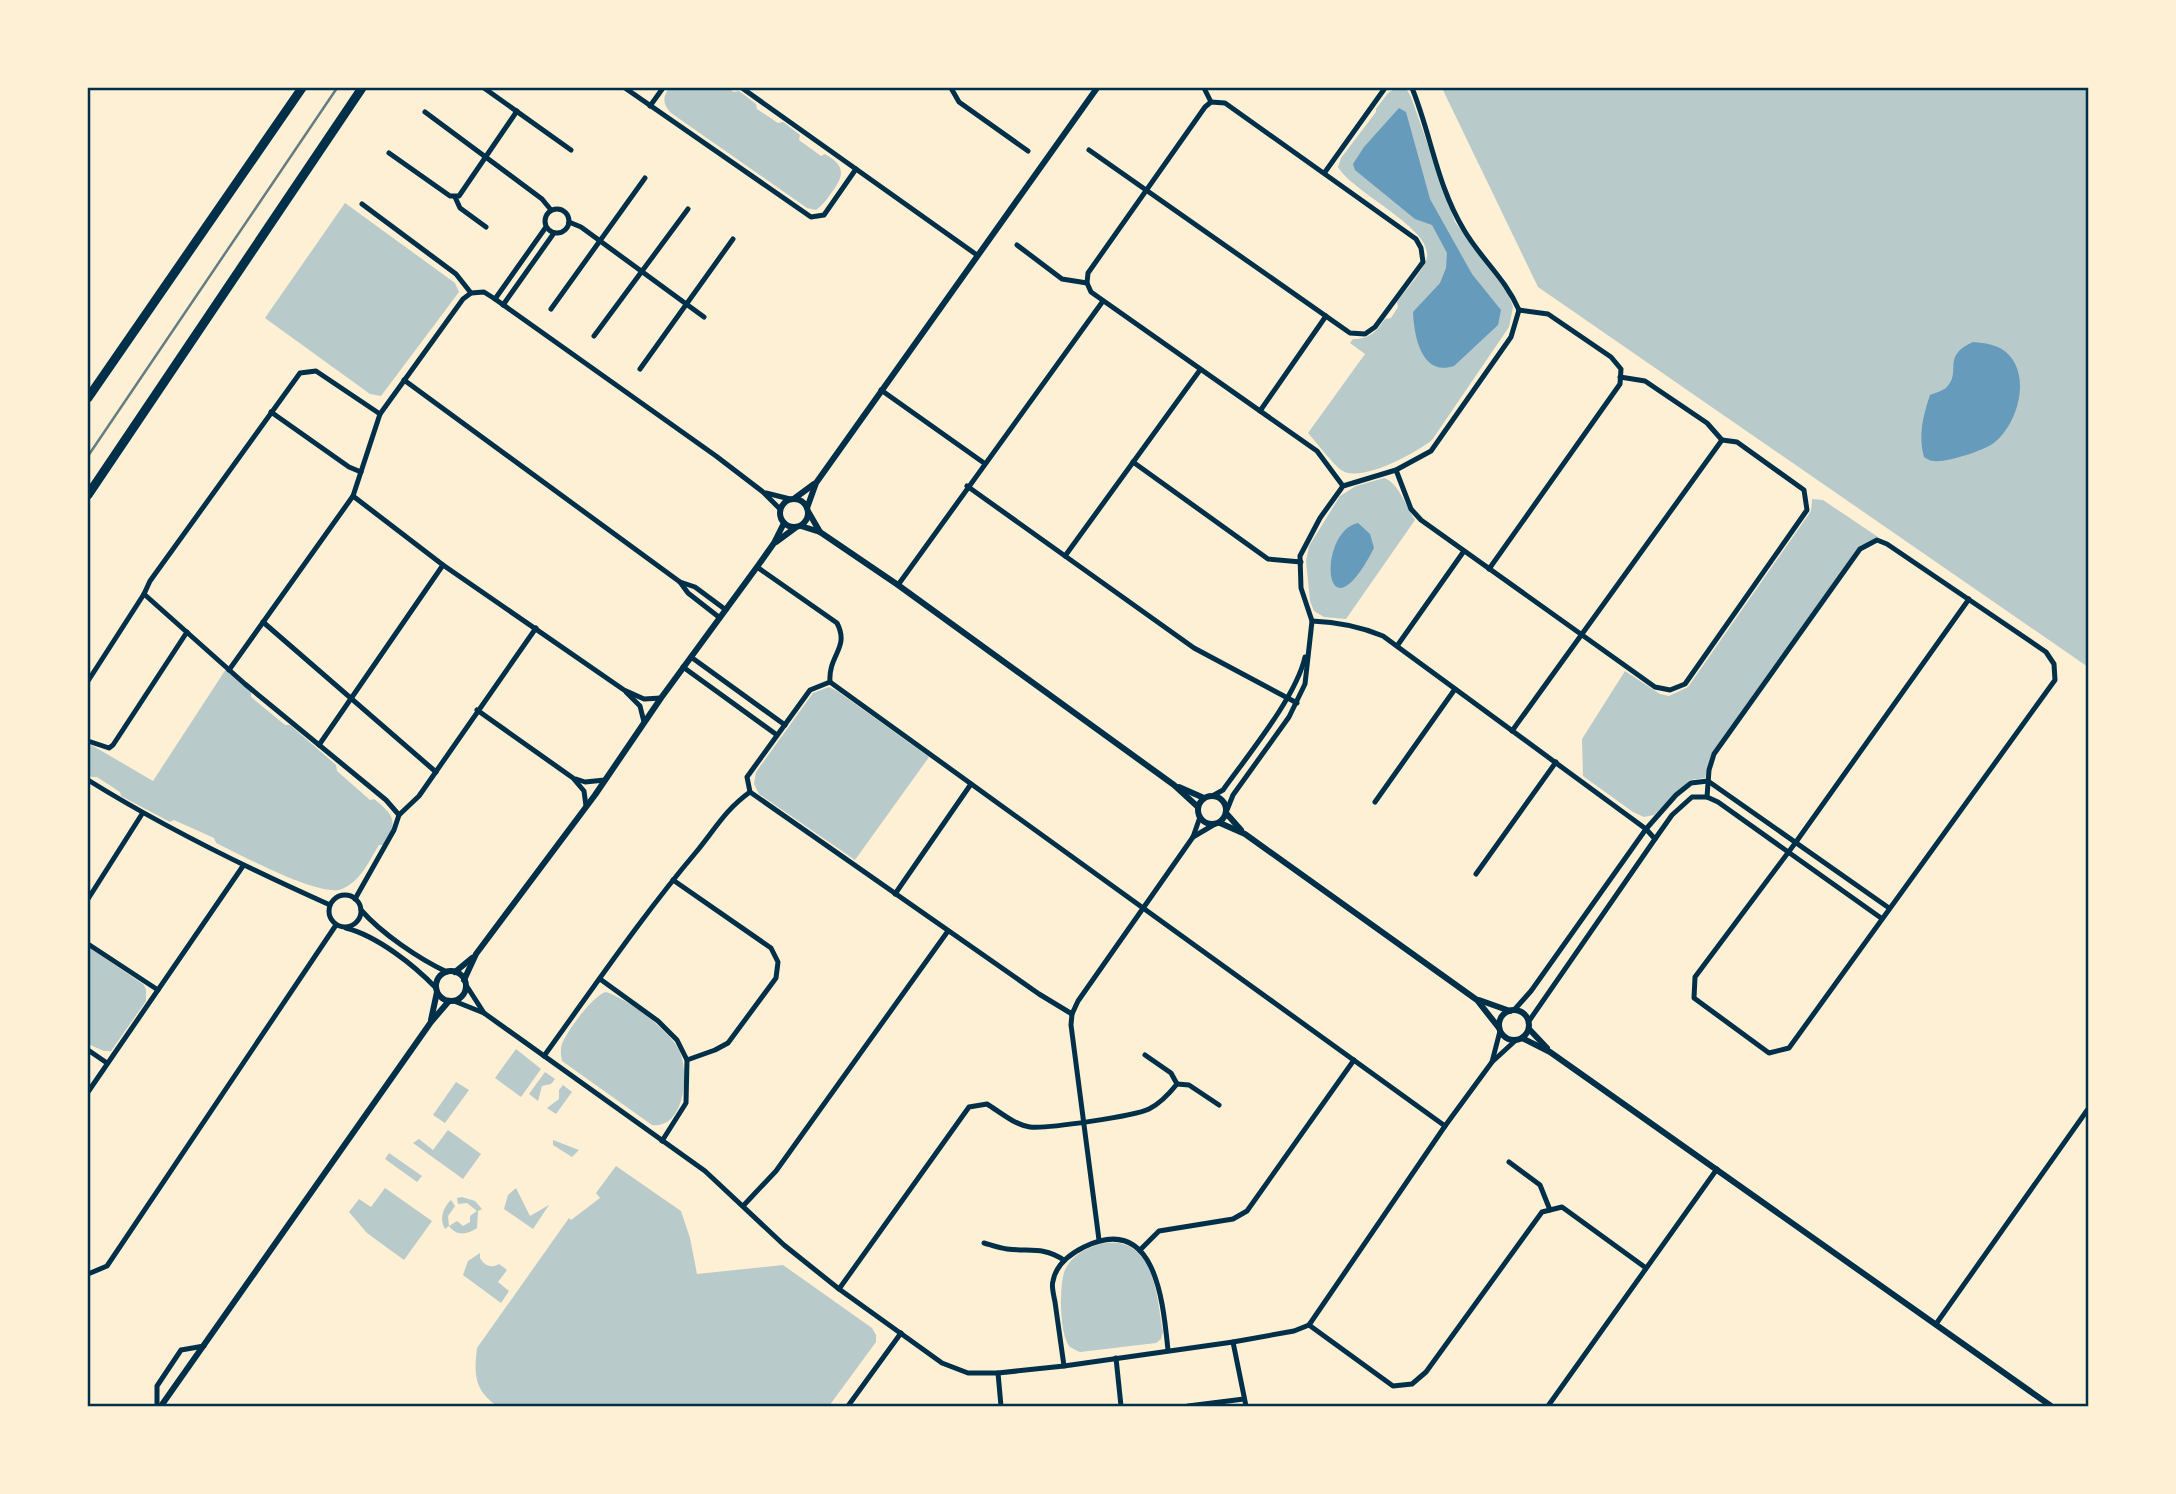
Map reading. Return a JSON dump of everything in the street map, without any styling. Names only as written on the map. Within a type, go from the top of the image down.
[{"type":"highway","points":[[88,398],[302,88]]},
{"type":"highway","points":[[88,495],[362,88]]},
{"type":"street","points":[[484,88],[571,150]]},
{"type":"street","points":[[625,88],[811,217],[824,215],[856,169]]},
{"type":"street","points":[[650,106],[663,88]]},
{"type":"street","points":[[742,88],[977,255]]},
{"type":"street","points":[[951,88],[959,102],[1028,151]]},
{"type":"street","points":[[774,543],[806,520],[816,483],[1097,88]]},
{"type":"street","points":[[1204,88],[1211,102]]},
{"type":"street","points":[[1325,172],[1385,88]]},
{"type":"street","points":[[1193,837],[1218,824],[1233,795],[1297,703],[1305,684],[1312,621],[1301,588],[1300,556],[1320,518],[1343,486],[1396,470],[1431,452],[1511,337],[1519,310],[1509,288],[1464,230],[1439,175],[1412,88]]},
{"type":"street","points":[[1089,150],[1146,191],[1350,333],[1365,334],[1375,327],[1423,262],[1421,248],[1416,239],[1225,103],[1211,102],[1205,107],[1146,191],[1088,273],[1087,283],[1091,292],[1317,451],[1343,486]]},
{"type":"street","points":[[389,152],[450,196],[459,196],[517,111]]},
{"type":"street","points":[[425,112],[542,198],[551,210],[563,211],[569,222]]},
{"type":"street","points":[[551,309],[645,178]]},
{"type":"street","points":[[455,197],[460,208],[486,227]]},
{"type":"street","points":[[362,205],[456,274],[471,293]]},
{"type":"street","points":[[594,336],[688,209]]},
{"type":"street","points":[[495,299],[546,227],[545,218],[551,210]]},
{"type":"street","points":[[569,222],[576,223],[704,317]]},
{"type":"street","points":[[546,227],[554,233],[562,232],[569,222]]},
{"type":"street","points":[[503,305],[554,233]]},
{"type":"street","points":[[640,369],[733,239]]},
{"type":"street","points":[[1017,245],[1062,279],[1087,283]]},
{"type":"street","points":[[229,670],[353,496],[380,414],[463,299],[471,293],[484,292],[495,299],[716,456],[763,492],[780,509],[783,523],[774,543],[586,806],[476,954],[456,972],[447,972],[422,958],[370,920],[355,899],[341,896],[330,905]]},
{"type":"street","points":[[898,585],[1103,301]]},
{"type":"street","points":[[1489,569],[1620,384],[1620,369],[1611,357],[1548,314],[1519,310]]},
{"type":"street","points":[[1260,411],[1326,316]]},
{"type":"street","points":[[1065,556],[1200,370]]},
{"type":"street","points":[[88,681],[150,581],[300,373],[316,371],[380,414]]},
{"type":"street","points":[[1396,470],[1410,509],[1421,520],[1655,687],[1670,690],[1685,684],[1807,510],[1804,490],[1738,442],[1722,440],[1707,423],[1645,380],[1620,377]]},
{"type":"street","points":[[404,380],[680,582],[695,587],[726,610]]},
{"type":"street","points":[[881,389],[984,463]]},
{"type":"street","points":[[271,412],[349,467],[361,472]]},
{"type":"street","points":[[1512,731],[1722,440]]},
{"type":"street","points":[[1133,462],[1268,559],[1301,562]]},
{"type":"street","points":[[780,509],[816,483]]},
{"type":"street","points":[[967,486],[1194,648],[1297,703]]},
{"type":"street","points":[[763,492],[805,503],[820,532]]},
{"type":"street","points":[[353,496],[443,565],[624,690],[640,706],[644,722]]},
{"type":"street","points":[[783,523],[820,532],[898,585],[1174,785],[1198,807],[1200,817],[1193,837],[1078,1001],[1072,1014],[1071,1025],[1099,1240]]},
{"type":"street","points":[[1707,797],[1709,770],[1714,754],[1860,549],[1877,540],[1887,544],[1969,599],[2046,652],[2054,664],[2055,680],[1789,1048],[1769,1053],[1694,998],[1695,977],[1796,842],[1969,599]]},
{"type":"street","points":[[1397,646],[1464,551]]},
{"type":"street","points":[[319,745],[443,565]]},
{"type":"street","points":[[757,567],[837,623],[843,633],[842,645],[829,670],[830,682],[1445,1126]]},
{"type":"street","points":[[680,582],[688,593],[720,618]]},
{"type":"street","points":[[144,594],[229,670],[386,800],[399,815]]},
{"type":"street","points":[[1312,621],[1361,627],[1383,636],[1646,829],[1655,839]]},
{"type":"street","points":[[263,622],[436,772]]},
{"type":"street","points":[[355,899],[394,830],[399,815],[419,796],[536,628]]},
{"type":"street","points":[[1198,807],[1204,798],[1223,790],[1287,697],[1301,674],[1311,630]]},
{"type":"street","points":[[88,741],[104,748],[113,745],[187,632]]},
{"type":"street","points":[[691,657],[785,724]]},
{"type":"street","points":[[683,667],[777,735]]},
{"type":"street","points":[[830,682],[810,690],[785,724],[747,777],[750,792],[1039,994],[1072,1014]]},
{"type":"street","points":[[1375,802],[1455,689]]},
{"type":"street","points":[[624,690],[644,699],[661,698]]},
{"type":"street","points":[[477,710],[573,778],[584,791],[586,806]]},
{"type":"street","points":[[1476,874],[1556,762]]},
{"type":"street","points":[[573,778],[585,782],[605,780]]},
{"type":"street","points":[[88,780],[142,814],[243,866],[330,905]]},
{"type":"street","points":[[1492,1062],[1501,1017],[1513,1010],[1531,991],[1646,829],[1676,795],[1691,783],[1708,781],[1889,908]]},
{"type":"street","points":[[895,894],[971,784]]},
{"type":"street","points":[[1174,785],[1204,798]]},
{"type":"street","points":[[544,1056],[727,810],[750,792]]},
{"type":"street","points":[[1214,795],[1224,800],[1227,811],[1245,834]]},
{"type":"street","points":[[1529,1021],[1672,815],[1692,797],[1707,797],[1881,918]]},
{"type":"street","points":[[88,899],[142,814]]},
{"type":"street","points":[[1200,817],[1207,824],[1218,824],[1245,834],[1477,1000],[1508,1039],[1519,1039],[1550,1052],[2051,1406]]},
{"type":"street","points":[[88,1092],[243,866]]},
{"type":"street","points":[[673,880],[771,948],[778,962],[776,978],[728,1043],[687,1060]]},
{"type":"street","points":[[330,905],[330,916],[336,925],[372,937],[426,978],[443,999],[484,1013],[705,1171],[784,1245],[839,1289],[942,1363],[968,1373],[998,1373],[1064,1366],[1233,1342],[1294,1331],[1309,1325],[1492,1062],[1529,1029]]},
{"type":"street","points":[[346,928],[356,923],[361,910]]},
{"type":"street","points":[[88,1275],[107,1266],[336,925]]},
{"type":"street","points":[[743,1206],[776,1171],[948,931]]},
{"type":"street","points":[[88,944],[158,990]]},
{"type":"street","points":[[159,1406],[431,1022],[452,1001],[463,995],[476,954]]},
{"type":"street","points":[[431,1022],[439,977],[447,972]]},
{"type":"street","points":[[456,972],[484,1013]]},
{"type":"street","points":[[600,979],[658,1021],[677,1040],[687,1060],[686,1103],[662,1141]]},
{"type":"street","points":[[1477,1000],[1525,1014],[1529,1029],[1550,1052]]},
{"type":"street","points":[[88,1050],[107,1063]]},
{"type":"street","points":[[1146,1055],[1171,1073],[1177,1084]]},
{"type":"street","points":[[1140,1250],[1159,1231],[1233,1219],[1247,1211],[1354,1060]]},
{"type":"street","points":[[839,1289],[969,1107],[987,1104],[1012,1120],[1030,1127],[1084,1122],[1146,1111],[1166,1097],[1177,1084]]},
{"type":"street","points":[[1177,1084],[1189,1085],[1219,1105]]},
{"type":"street","points":[[1936,1324],[2088,1109]]},
{"type":"street","points":[[1509,1162],[1540,1185],[1550,1210]]},
{"type":"street","points":[[1548,1406],[1717,1169]]},
{"type":"street","points":[[1309,1325],[1393,1386],[1412,1384],[1426,1372],[1542,1212],[1562,1207],[1646,1268]]},
{"type":"street","points":[[1064,1366],[1052,1281],[1066,1255],[1099,1240],[1122,1240],[1140,1250],[1153,1267],[1161,1294],[1168,1350]]},
{"type":"street","points":[[984,1243],[1008,1249],[1052,1252],[1064,1260]]},
{"type":"street","points":[[848,1406],[901,1333]]},
{"type":"street","points":[[1233,1342],[1246,1406]]},
{"type":"street","points":[[159,1406],[157,1385],[181,1350],[204,1346]]},
{"type":"street","points":[[1116,1357],[1121,1406]]},
{"type":"street","points":[[998,1373],[1001,1406]]},
{"type":"street","points":[[1188,1406],[1244,1399]]},
{"type":"shaded area","points":[[669,88],[727,88],[734,92],[739,91],[756,104],[757,109],[778,123],[783,122],[800,135],[799,140],[821,156],[825,154],[836,162],[841,175],[836,186],[816,210],[807,208],[671,113],[664,101]]},
{"type":"shaded area","points":[[1396,88],[1407,90],[1411,97],[1455,222],[1509,295],[1513,307],[1509,327],[1432,440],[1388,465],[1361,473],[1350,473],[1337,467],[1308,433],[1365,354],[1350,343],[1353,339],[1372,334],[1385,319],[1391,318],[1398,307],[1397,302],[1419,274],[1427,257],[1425,246],[1417,234],[1346,177],[1338,167],[1341,158],[1376,109],[1388,93]]},
{"type":"shaded area","points":[[1442,88],[2088,88],[2088,667],[1538,287]]},
{"type":"shaded area","points":[[345,203],[455,283],[459,292],[381,396],[370,394],[265,318]]},
{"type":"shaded area","points":[[1384,478],[1398,490],[1415,520],[1346,619],[1324,617],[1314,611],[1310,601],[1306,561],[1309,546],[1340,496],[1356,486]]},
{"type":"shaded area","points":[[1812,499],[1823,500],[1878,537],[1859,547],[1712,753],[1705,778],[1690,780],[1654,815],[1644,817],[1633,812],[1583,776],[1582,739],[1625,671],[1660,694],[1669,696],[1688,687],[1811,511]]},
{"type":"shaded area","points":[[226,669],[251,691],[251,697],[285,725],[290,725],[336,765],[337,771],[390,815],[393,824],[384,845],[379,845],[360,876],[342,889],[316,887],[279,874],[216,843],[214,838],[174,820],[170,822],[121,796],[120,792],[97,777],[91,777],[88,771],[88,743],[153,781]]},
{"type":"shaded area","points":[[829,687],[929,757],[855,860],[759,794],[754,784],[756,772],[813,693]]},
{"type":"shaded area","points":[[88,947],[143,984],[146,989],[146,1001],[111,1051],[88,1044]]},
{"type":"shaded area","points":[[606,992],[647,1016],[667,1034],[679,1050],[684,1072],[682,1097],[672,1118],[663,1124],[652,1125],[562,1061],[561,1046],[569,1031],[588,1006]]},
{"type":"shaded area","points":[[516,1049],[541,1069],[521,1097],[495,1078]]},
{"type":"shaded area","points":[[545,1072],[555,1079],[551,1084],[542,1086],[538,1101],[529,1094]]},
{"type":"shaded area","points":[[456,1082],[469,1090],[445,1123],[433,1115]]},
{"type":"shaded area","points":[[563,1085],[572,1092],[556,1114],[547,1108],[559,1099],[559,1090]]},
{"type":"shaded area","points":[[448,1130],[481,1154],[463,1179],[413,1143],[419,1139],[433,1150]]},
{"type":"shaded area","points":[[553,1140],[579,1150],[572,1157],[553,1145]]},
{"type":"shaded area","points":[[389,1153],[422,1176],[417,1182],[385,1159]]},
{"type":"shaded area","points":[[616,1166],[681,1211],[697,1274],[783,1265],[872,1328],[876,1342],[829,1406],[497,1406],[489,1400],[477,1381],[477,1348],[569,1218],[571,1220],[600,1198],[596,1193]]},
{"type":"shaded area","points":[[385,1188],[432,1221],[404,1260],[367,1233],[349,1212],[359,1199],[371,1207]]},
{"type":"shaded area","points":[[516,1188],[530,1216],[549,1205],[533,1229],[504,1209],[508,1195]]},
{"type":"shaded area","points":[[457,1198],[475,1201],[482,1209],[478,1211],[477,1228],[458,1233],[449,1226],[457,1221],[463,1226],[470,1222],[470,1216],[477,1211],[467,1203],[458,1204]]},
{"type":"shaded area","points":[[451,1200],[455,1206],[448,1216],[449,1226],[445,1229],[442,1217]]},
{"type":"shaded area","points":[[1120,1243],[1134,1249],[1143,1258],[1154,1281],[1163,1332],[1156,1343],[1080,1352],[1070,1347],[1066,1341],[1061,1309],[1065,1270],[1079,1253],[1100,1244]]},
{"type":"shaded area","points":[[480,1253],[480,1258],[486,1264],[499,1264],[507,1270],[498,1282],[509,1291],[501,1303],[463,1275],[468,1261]]},
{"type":"water","points":[[1399,108],[1406,112],[1430,199],[1472,274],[1501,310],[1498,325],[1454,366],[1443,368],[1427,360],[1415,332],[1413,312],[1440,283],[1446,268],[1447,253],[1432,225],[1415,219],[1355,170],[1353,164],[1364,147]]},
{"type":"water","points":[[1973,342],[2001,348],[2015,364],[2020,387],[2015,412],[2003,434],[1990,445],[1956,458],[1930,460],[1924,457],[1921,433],[1930,395],[1946,388],[1951,382],[1957,353]]},
{"type":"water","points":[[1358,523],[1370,534],[1374,548],[1357,576],[1344,587],[1335,586],[1331,576],[1331,561],[1336,545],[1345,531]]},
{"type":"railway","points":[[88,456],[337,88]]}]
